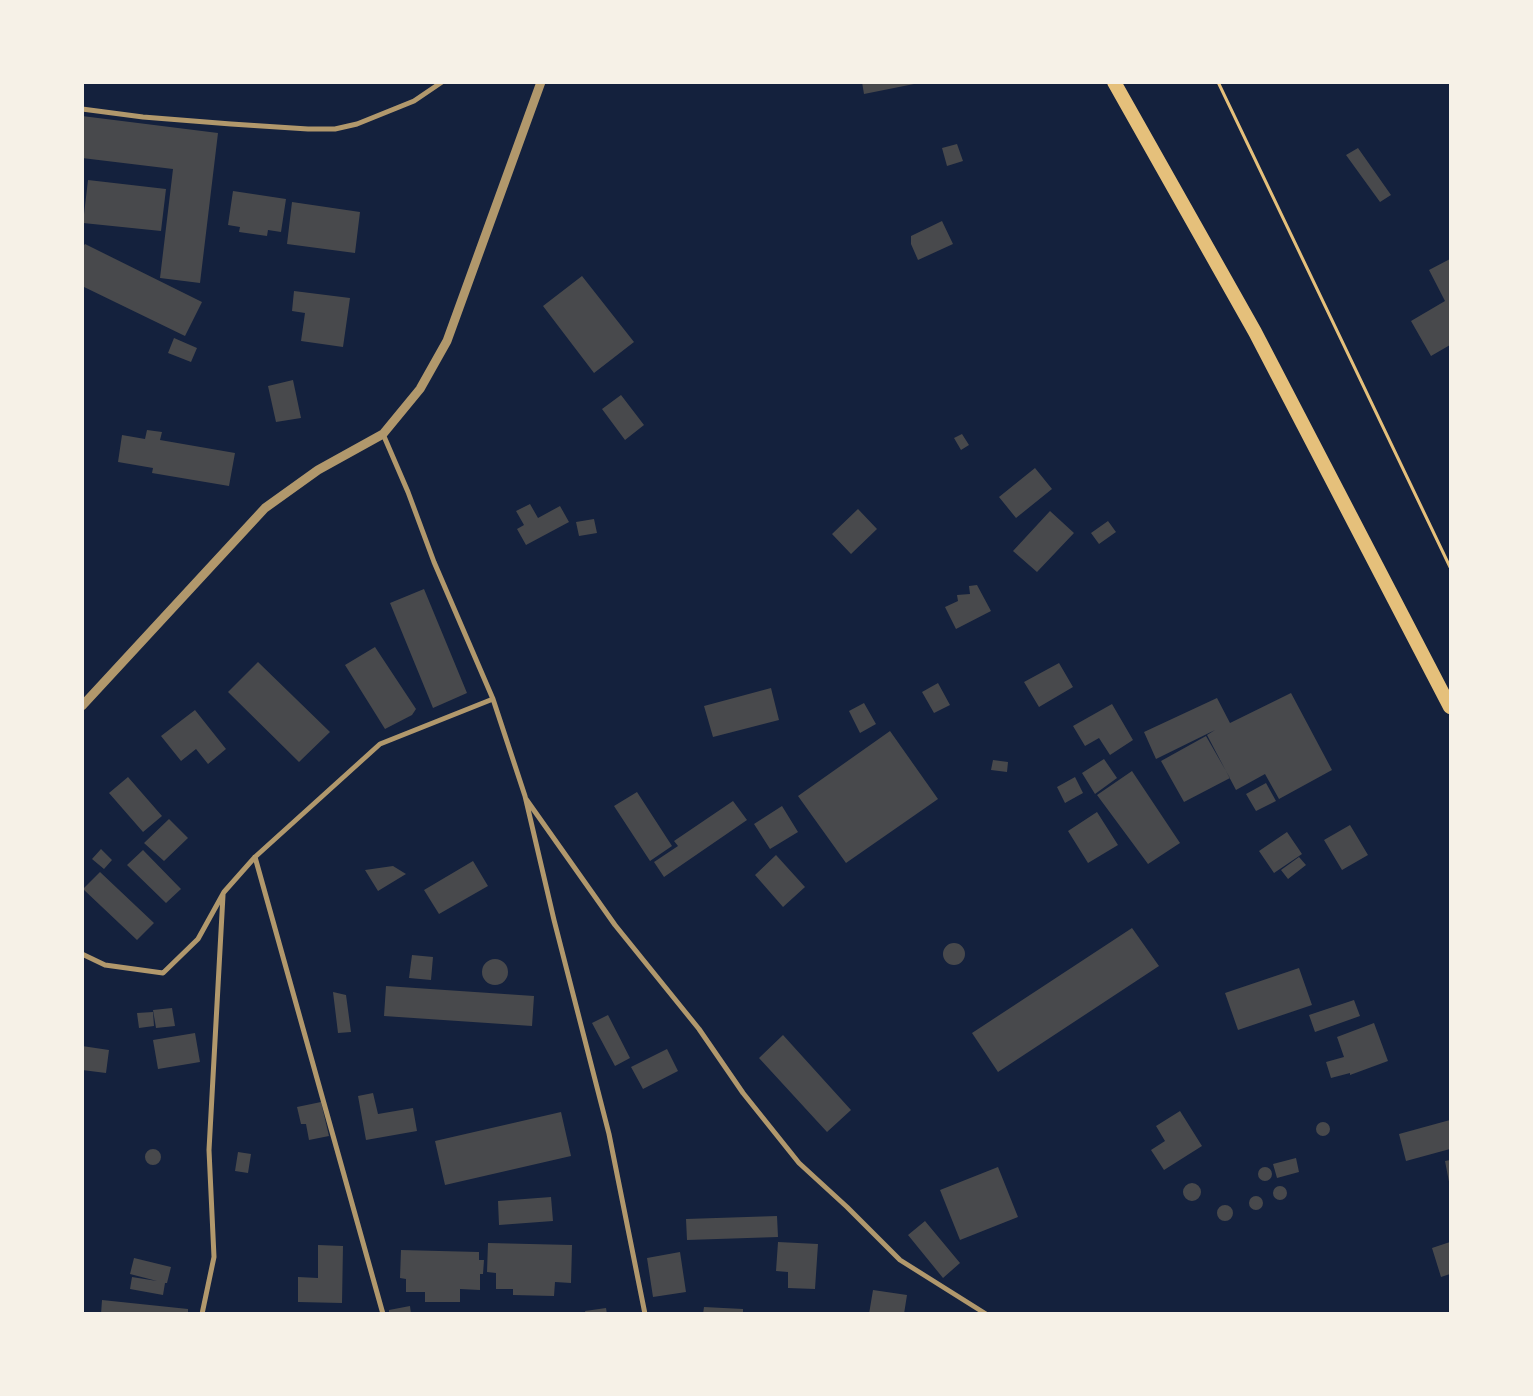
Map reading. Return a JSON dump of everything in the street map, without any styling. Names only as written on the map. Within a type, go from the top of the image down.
[{"type":"highway","points":[[1114,82],[1255,332],[1450,707]]},
{"type":"street","points":[[82,109],[143,117],[231,124],[335,129],[356,124],[414,101],[442,82]]},
{"type":"street","points":[[82,706],[265,508],[318,470],[383,434],[420,389],[447,341],[541,82]]},
{"type":"street","points":[[383,434],[408,492],[434,562],[493,699],[525,796],[554,920],[609,1134],[645,1314]]},
{"type":"street","points":[[82,954],[104,965],[163,973],[198,939],[224,892],[255,857],[380,744],[493,699]]},
{"type":"street","points":[[525,796],[615,925],[698,1030],[743,1093],[798,1163],[847,1207],[900,1260],[986,1314]]},
{"type":"street","points":[[255,857],[383,1314]]},
{"type":"street","points":[[202,1314],[214,1257],[209,1150],[224,892]]},
{"type":"path","points":[[1218,82],[1450,567]]},
{"type":"building","points":[[862,82],[919,82],[919,83],[864,94]]},
{"type":"building","points":[[82,116],[218,133],[200,283],[160,278],[173,169],[82,158]]},
{"type":"building","points":[[957,144],[963,161],[947,166],[942,148]]},
{"type":"building","points":[[1358,148],[1391,195],[1380,202],[1346,155]]},
{"type":"building","points":[[88,180],[166,189],[161,231],[83,223]]},
{"type":"building","points":[[233,191],[286,199],[281,232],[268,230],[267,236],[239,232],[240,227],[228,225]]},
{"type":"building","points":[[292,202],[360,212],[355,253],[287,244]]},
{"type":"building","points":[[942,221],[953,244],[918,260],[911,244],[911,236]]},
{"type":"building","points":[[85,244],[202,302],[185,336],[82,286],[82,248]]},
{"type":"building","points":[[1450,259],[1450,345],[1431,356],[1411,321],[1445,301],[1429,270]]},
{"type":"building","points":[[582,276],[634,342],[594,373],[543,306]]},
{"type":"building","points":[[294,291],[350,298],[343,347],[301,341],[305,313],[292,311]]},
{"type":"building","points":[[174,338],[197,348],[191,362],[168,353]]},
{"type":"building","points":[[293,380],[301,418],[276,422],[268,386]]},
{"type":"building","points":[[621,395],[644,425],[625,440],[602,409]]},
{"type":"building","points":[[147,430],[162,432],[160,440],[235,453],[229,486],[152,473],[153,468],[118,462],[122,435],[145,439]]},
{"type":"building","points":[[962,434],[969,445],[961,450],[954,438]]},
{"type":"building","points":[[1035,468],[1052,489],[1016,518],[999,497]]},
{"type":"building","points":[[530,504],[538,518],[560,506],[569,522],[526,545],[517,529],[524,525],[516,511]]},
{"type":"building","points":[[858,509],[877,529],[851,554],[832,534]]},
{"type":"building","points":[[1050,511],[1074,533],[1037,572],[1013,551]]},
{"type":"building","points":[[594,519],[597,533],[579,536],[576,522]]},
{"type":"building","points":[[1108,521],[1116,532],[1099,544],[1091,533]]},
{"type":"building","points":[[977,585],[991,611],[956,629],[945,607],[958,601],[957,595],[970,594],[969,586]]},
{"type":"building","points":[[424,589],[467,693],[433,708],[390,603]]},
{"type":"building","points":[[375,647],[416,709],[412,715],[385,729],[345,665]]},
{"type":"building","points":[[258,662],[330,732],[299,762],[228,692]]},
{"type":"building","points":[[1059,663],[1073,687],[1039,707],[1024,682]]},
{"type":"building","points":[[938,683],[950,705],[934,713],[922,692]]},
{"type":"building","points":[[771,688],[779,720],[713,737],[704,706]]},
{"type":"building","points":[[1291,693],[1332,770],[1279,799],[1265,774],[1236,790],[1207,735],[1215,730],[1156,759],[1144,732],[1217,698],[1230,723]]},
{"type":"building","points":[[864,703],[876,724],[860,733],[849,711]]},
{"type":"building","points":[[1112,704],[1133,740],[1110,755],[1099,738],[1085,746],[1073,726]]},
{"type":"building","points":[[195,710],[226,749],[208,764],[196,749],[181,761],[161,736]]},
{"type":"building","points":[[890,731],[938,799],[846,863],[798,796]]},
{"type":"building","points":[[1206,736],[1230,778],[1184,802],[1161,761]]},
{"type":"building","points":[[1104,759],[1117,778],[1095,794],[1082,773]]},
{"type":"building","points":[[993,760],[1008,762],[1007,772],[991,770]]},
{"type":"building","points":[[1132,771],[1180,843],[1148,864],[1097,795]]},
{"type":"building","points":[[128,777],[162,816],[143,832],[109,793]]},
{"type":"building","points":[[1075,777],[1083,793],[1065,803],[1057,787]]},
{"type":"building","points":[[1266,783],[1276,801],[1256,811],[1246,794]]},
{"type":"building","points":[[637,792],[672,846],[650,861],[614,806]]},
{"type":"building","points":[[733,801],[747,820],[664,877],[654,862],[678,846],[674,841]]},
{"type":"building","points":[[782,806],[798,832],[770,849],[754,824]]},
{"type":"building","points":[[1097,812],[1118,845],[1088,863],[1068,831]]},
{"type":"building","points":[[169,819],[188,838],[164,861],[144,843]]},
{"type":"building","points":[[1350,825],[1368,855],[1342,870],[1324,840]]},
{"type":"building","points":[[1287,832],[1302,854],[1274,873],[1259,851]]},
{"type":"building","points":[[101,849],[112,860],[104,869],[92,859]]},
{"type":"building","points":[[143,850],[181,889],[166,903],[127,865]]},
{"type":"building","points":[[776,855],[805,887],[783,907],[755,875]]},
{"type":"building","points":[[1299,857],[1306,865],[1288,879],[1281,870]]},
{"type":"building","points":[[473,861],[488,886],[439,914],[424,890]]},
{"type":"building","points":[[393,866],[406,874],[378,891],[365,870]]},
{"type":"building","points":[[100,872],[154,923],[137,940],[83,889]]},
{"type":"building","points":[[1132,928],[1159,966],[998,1072],[972,1033]]},
{"type":"building","points":[[954,943],[962,946],[965,954],[962,962],[954,965],[946,962],[943,954],[946,946]]},
{"type":"building","points":[[412,955],[433,957],[431,980],[409,978]]},
{"type":"building","points":[[495,959],[504,963],[508,972],[504,981],[495,985],[486,981],[482,972],[486,963]]},
{"type":"building","points":[[1299,968],[1312,1005],[1238,1030],[1225,993]]},
{"type":"building","points":[[386,986],[534,996],[532,1026],[384,1016]]},
{"type":"building","points":[[333,992],[346,995],[351,1032],[338,1033]]},
{"type":"building","points":[[1354,1000],[1360,1016],[1315,1032],[1309,1015]]},
{"type":"building","points":[[172,1008],[175,1026],[156,1028],[153,1010]]},
{"type":"building","points":[[153,1012],[154,1026],[139,1028],[137,1013]]},
{"type":"building","points":[[608,1015],[630,1058],[615,1066],[592,1023]]},
{"type":"building","points":[[1374,1023],[1388,1061],[1350,1075],[1350,1073],[1331,1078],[1326,1062],[1344,1057],[1337,1037]]},
{"type":"building","points":[[195,1033],[200,1062],[158,1069],[153,1040]]},
{"type":"building","points":[[783,1035],[851,1110],[827,1132],[759,1058]]},
{"type":"building","points":[[82,1046],[109,1050],[106,1073],[82,1070]]},
{"type":"building","points":[[667,1049],[678,1071],[643,1089],[631,1067]]},
{"type":"building","points":[[373,1093],[378,1114],[413,1108],[417,1131],[366,1140],[358,1096]]},
{"type":"building","points":[[321,1102],[329,1136],[309,1140],[306,1124],[301,1124],[297,1107]]},
{"type":"building","points":[[1180,1111],[1202,1146],[1164,1170],[1151,1150],[1165,1141],[1156,1126]]},
{"type":"building","points":[[561,1112],[571,1156],[445,1185],[435,1141]]},
{"type":"building","points":[[1450,1120],[1450,1149],[1406,1161],[1399,1134]]},
{"type":"building","points":[[1320,1122],[1326,1122],[1330,1129],[1326,1136],[1320,1136],[1316,1132],[1316,1126]]},
{"type":"building","points":[[153,1149],[161,1157],[153,1165],[145,1157]]},
{"type":"building","points":[[238,1152],[251,1154],[248,1173],[235,1171]]},
{"type":"building","points":[[1296,1158],[1299,1172],[1277,1178],[1273,1164]]},
{"type":"building","points":[[1450,1160],[1450,1187],[1445,1161]]},
{"type":"building","points":[[998,1167],[1018,1217],[960,1240],[940,1190]]},
{"type":"building","points":[[1265,1167],[1270,1169],[1272,1174],[1270,1179],[1265,1181],[1260,1179],[1258,1174],[1260,1169]]},
{"type":"building","points":[[1188,1183],[1196,1183],[1201,1188],[1199,1199],[1188,1201],[1183,1196],[1183,1188]]},
{"type":"building","points":[[1277,1186],[1283,1186],[1287,1193],[1283,1200],[1277,1200],[1273,1196],[1273,1190]]},
{"type":"building","points":[[1253,1196],[1259,1196],[1263,1203],[1259,1210],[1253,1210],[1249,1206],[1249,1200]]},
{"type":"building","points":[[551,1197],[553,1221],[499,1225],[498,1201]]},
{"type":"building","points":[[1225,1205],[1231,1207],[1233,1213],[1231,1219],[1225,1221],[1219,1219],[1217,1213],[1219,1207]]},
{"type":"building","points":[[777,1216],[778,1237],[687,1240],[686,1219]]},
{"type":"building","points":[[925,1221],[960,1263],[943,1278],[908,1235]]},
{"type":"building","points":[[778,1242],[818,1244],[815,1289],[788,1288],[788,1272],[776,1271]]},
{"type":"building","points":[[1450,1242],[1450,1274],[1441,1277],[1432,1248]]},
{"type":"building","points":[[488,1243],[572,1245],[571,1283],[555,1282],[554,1296],[513,1295],[513,1289],[496,1289],[496,1273],[487,1272]]},
{"type":"building","points":[[318,1245],[343,1246],[342,1303],[298,1302],[298,1277],[318,1278]]},
{"type":"building","points":[[401,1250],[479,1252],[479,1260],[484,1260],[483,1274],[480,1274],[480,1290],[460,1289],[460,1302],[425,1302],[425,1292],[406,1292],[406,1279],[400,1278]]},
{"type":"building","points":[[680,1252],[686,1292],[653,1297],[647,1258]]},
{"type":"building","points":[[134,1258],[171,1267],[163,1295],[130,1289],[132,1277],[157,1281],[130,1274]]},
{"type":"building","points":[[873,1290],[907,1295],[904,1314],[869,1314]]},
{"type":"building","points":[[102,1300],[188,1309],[188,1314],[101,1314]]},
{"type":"building","points":[[410,1306],[411,1314],[389,1314],[389,1310]]},
{"type":"building","points":[[704,1307],[743,1309],[743,1314],[703,1314]]},
{"type":"building","points":[[606,1308],[607,1314],[586,1314],[585,1311]]}]
